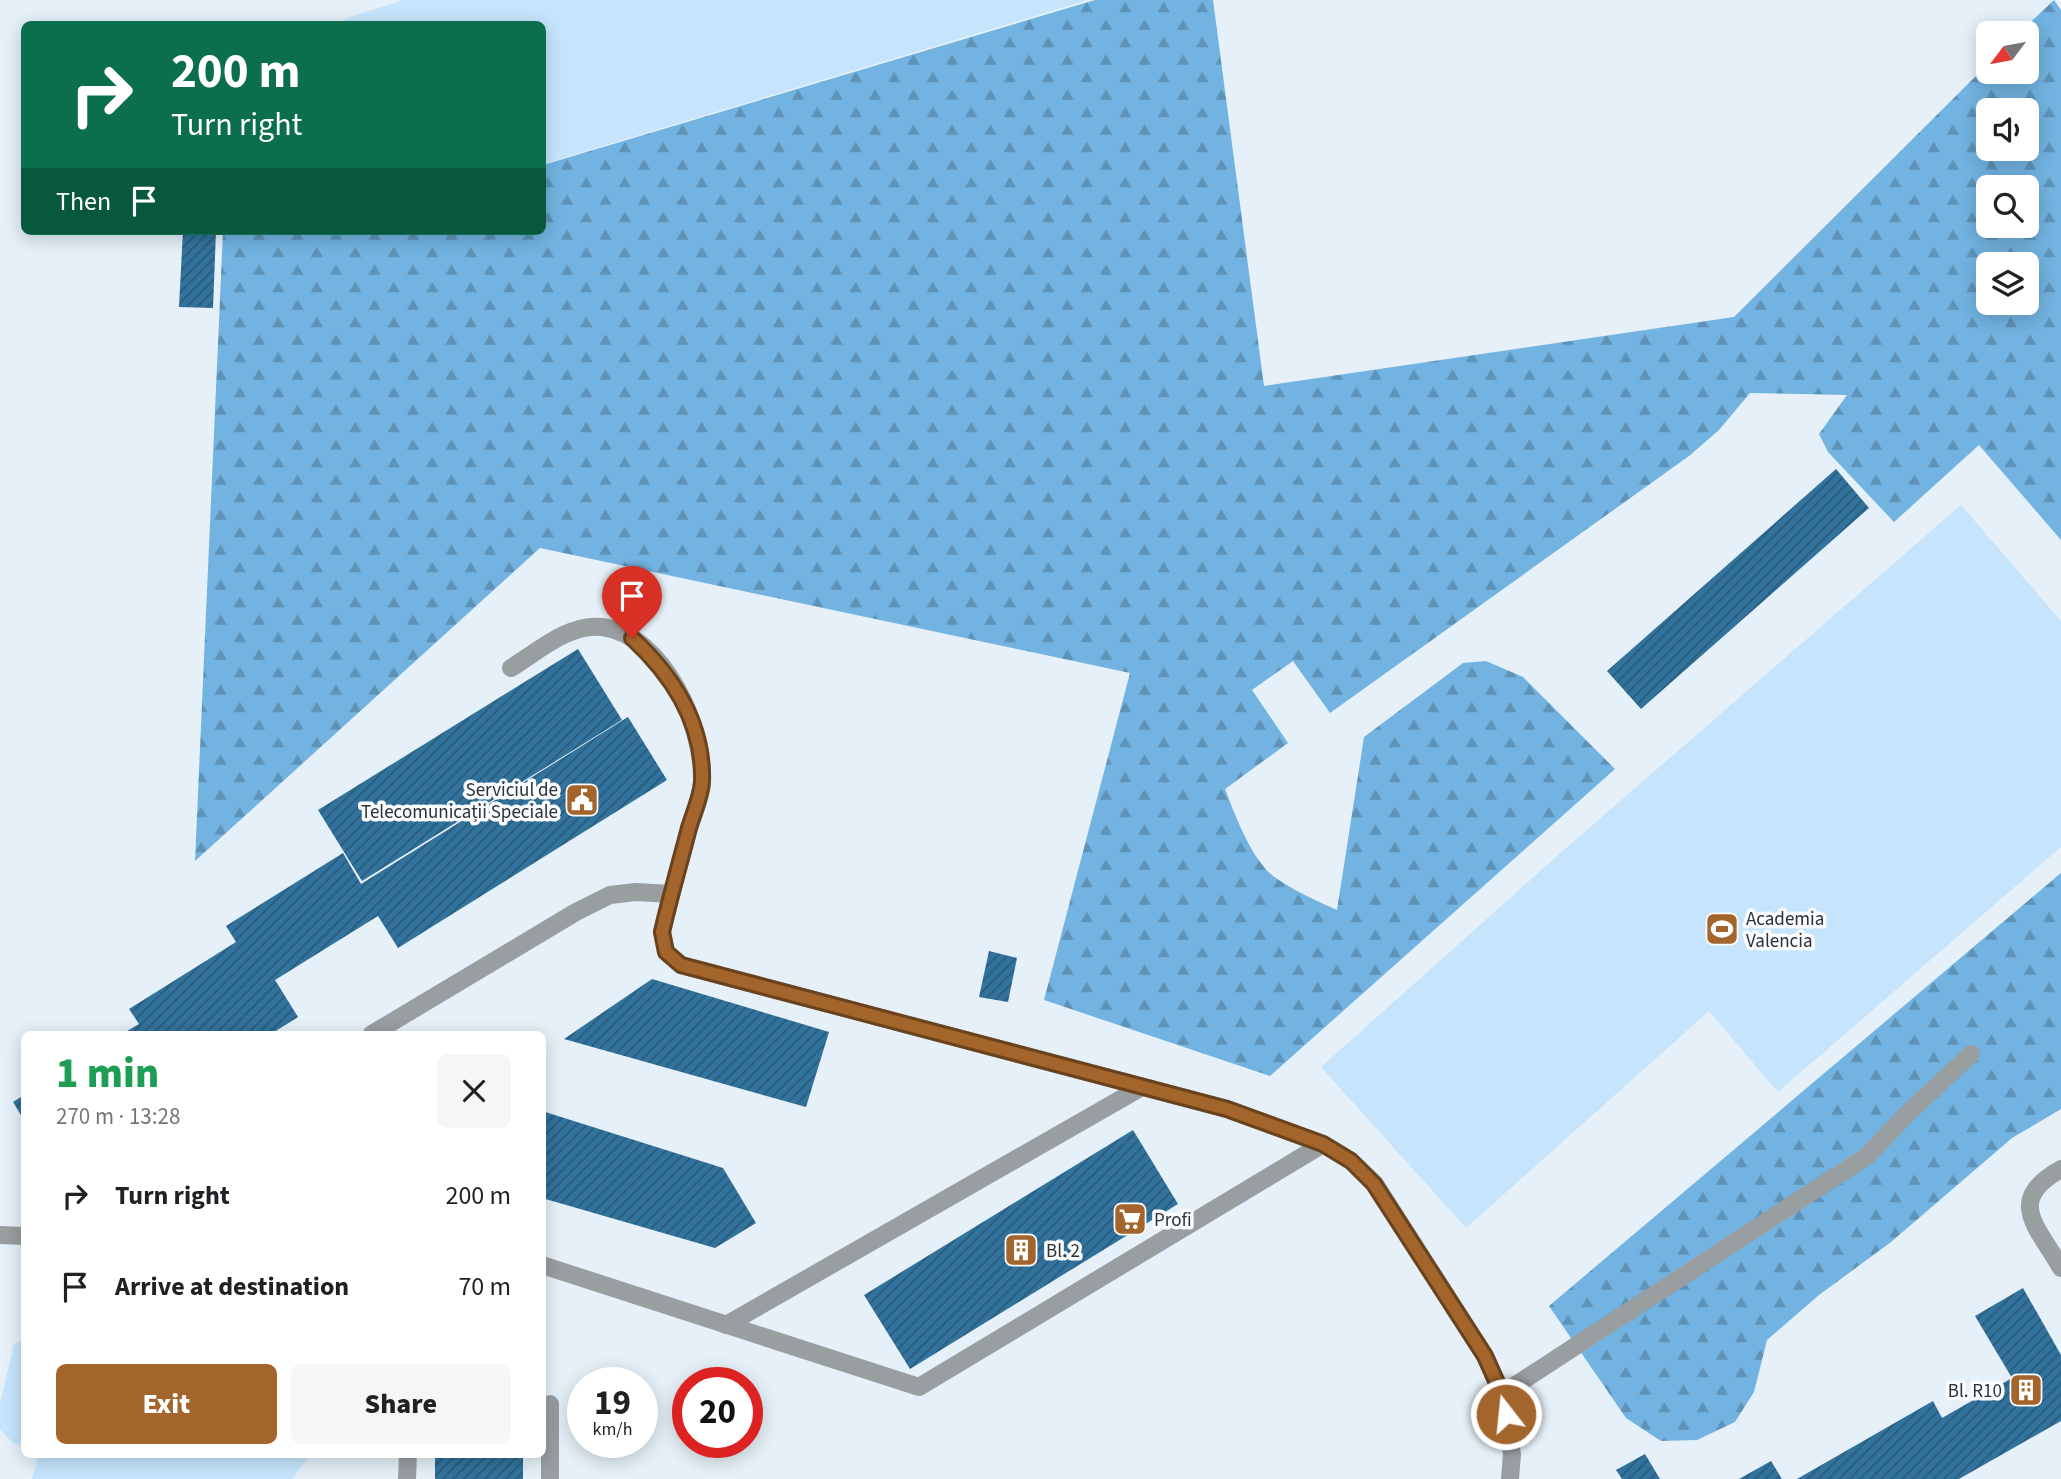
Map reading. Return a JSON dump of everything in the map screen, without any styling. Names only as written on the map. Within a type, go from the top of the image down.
[{"type":"street","points":[[511,668],[570,631],[601,627],[632,638],[656,660],[673,683],[692,720],[701,752],[702,785],[662,932],[666,952],[681,965],[1227,1109],[1323,1144],[1351,1161],[1374,1184],[1485,1356],[1502,1394],[1512,1454],[1510,1479]]},
{"type":"street","points":[[377,1031],[576,912],[610,895],[635,892],[671,894]]},
{"type":"street","points":[[1502,1394],[1867,1156],[1971,1054]]},
{"type":"street","points":[[726,1325],[1142,1087]]},
{"type":"street","points":[[546,1266],[919,1387],[1323,1144]]},
{"type":"street","points":[[2061,1169],[2038,1183],[2029,1202],[2030,1213],[2061,1268]]},
{"type":"street","points":[[0,1235],[21,1236]]},
{"type":"street","points":[[550,1404],[550,1479]]},
{"type":"street","points":[[408,1458],[408,1479]]},
{"type":"shaded area","points":[[403,0],[1088,0],[546,163],[546,21],[344,21]]},
{"type":"shaded area","name":"Academia Valencia","points":[[1961,505],[2061,621],[2061,847],[1778,1092],[1709,1011],[1466,1228],[1321,1067],[1565,849]]},
{"type":"shaded area","points":[[21,1340],[21,1445],[13,1443],[0,1429],[0,1404],[14,1344]]},
{"type":"shaded area","points":[[38,1458],[308,1458],[292,1479],[32,1479]]},
{"type":"green space","points":[[1095,0],[1213,0],[1264,386],[1734,317],[1976,76],[1976,84],[2039,84],[2039,21],[2032,21],[2054,0],[2061,10],[2061,540],[1979,445],[1894,522],[1828,452],[1819,434],[1847,395],[1750,393],[1719,430],[1689,456],[1330,713],[1293,661],[1252,690],[1288,743],[1225,789],[1244,836],[1265,868],[1288,886],[1337,910],[1364,737],[1463,663],[1486,661],[1523,677],[1615,769],[1270,1076],[1044,1000],[1130,673],[540,548],[195,861],[223,235],[546,235],[546,164]]},
{"type":"green space","points":[[2061,873],[2061,1109],[2012,1138],[1891,1242],[1819,1295],[1767,1340],[1754,1392],[1735,1422],[1697,1440],[1661,1441],[1626,1418],[1549,1306]]},
{"type":"building","points":[[183,235],[216,235],[213,308],[179,307]]},
{"type":"building","points":[[1836,469],[1869,508],[1641,709],[1607,671]]},
{"type":"building","points":[[578,649],[622,720],[362,881],[318,810]]},
{"type":"building","points":[[628,717],[667,780],[398,948],[378,916],[275,980],[298,1017],[276,1031],[127,1031],[139,1024],[129,1009],[236,942],[226,926],[343,853],[361,884]]},
{"type":"building","points":[[989,951],[1017,958],[1008,1002],[979,997]]},
{"type":"building","points":[[652,979],[829,1032],[806,1107],[564,1039]]},
{"type":"building","points":[[21,1097],[21,1115],[13,1102]]},
{"type":"building","points":[[546,1112],[723,1168],[756,1223],[715,1248],[546,1199]]},
{"type":"building","name":"Bl. 2","points":[[1133,1130],[1178,1204],[910,1369],[864,1295]]},
{"type":"building","name":"Bl. R10","points":[[2023,1288],[2061,1355],[2061,1421],[1959,1479],[1797,1479],[1933,1401],[1942,1418],[2012,1378],[1975,1316]]},
{"type":"building","points":[[1645,1454],[1660,1479],[1622,1479],[1616,1470]]},
{"type":"building","points":[[435,1458],[523,1458],[523,1479],[435,1479]]},
{"type":"building","points":[[1771,1461],[1782,1479],[1739,1479]]},
{"type":"place","name":"Serviciul de Telecomunicații Speciale","points":[[582,800]]},
{"type":"place","name":"Academia Valencia","points":[[1722,929]]},
{"type":"place","name":"Profi","points":[[1130,1219]]},
{"type":"place","name":"Bl. 2","points":[[1021,1250]]},
{"type":"place","name":"Bl. R10","points":[[2026,1390]]},
{"type":"route","points":[[632,638],[656,660],[673,683],[692,720],[701,752],[702,785],[662,932],[666,952],[681,965],[1227,1109],[1323,1144],[1351,1161],[1374,1184],[1485,1356],[1502,1394],[1506,1414]]}]
